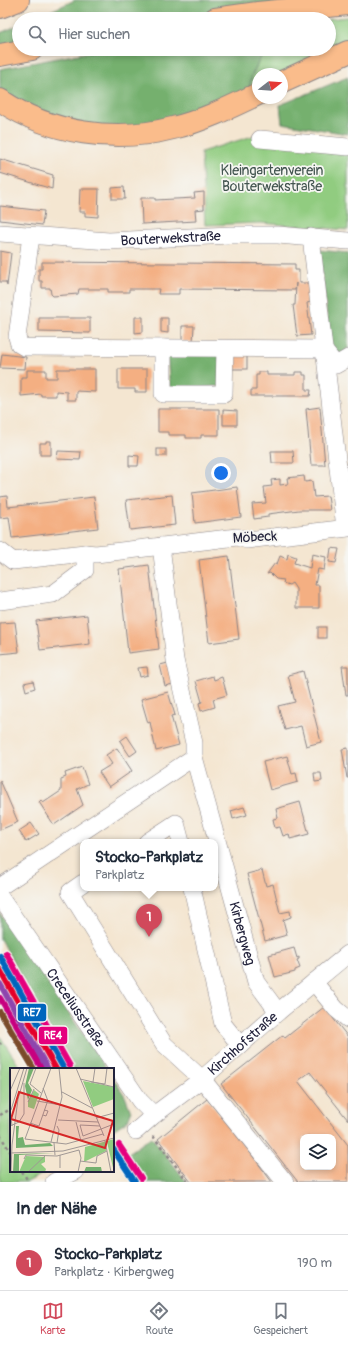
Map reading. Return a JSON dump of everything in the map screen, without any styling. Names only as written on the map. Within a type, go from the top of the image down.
[{"type":"highway","points":[[0,7],[18,0]]},
{"type":"highway","points":[[268,12],[348,4]]},
{"type":"highway","points":[[288,79],[348,52]]},
{"type":"highway","points":[[0,55],[12,53]]},
{"type":"highway","points":[[0,100],[19,111],[54,125],[94,134],[114,135],[155,132],[174,128],[226,109],[252,97]]},
{"type":"street","points":[[260,139],[348,147]]},
{"type":"street","name":"Bouterwekstraße","points":[[0,233],[109,241],[230,235],[311,237],[348,241]]},
{"type":"street","points":[[31,236],[17,337],[19,344],[24,347],[323,349]]},
{"type":"street","points":[[311,237],[323,349],[346,528]]},
{"type":"street","points":[[163,348],[163,394],[224,394],[225,349]]},
{"type":"street","points":[[323,349],[336,365],[348,358]]},
{"type":"street","points":[[329,392],[348,363]]},
{"type":"street","name":"Möbeck","points":[[0,551],[13,561],[85,553],[96,554],[237,537],[247,540],[346,528]]},
{"type":"street","name":"Kirbergweg","points":[[161,546],[175,660],[194,743],[194,757],[217,839]]},
{"type":"street","points":[[0,601],[53,594],[86,570],[85,553]]},
{"type":"street","points":[[0,887],[194,757]]},
{"type":"street","points":[[152,839],[176,823],[180,839]]},
{"type":"street","name":"Kirbergweg","points":[[218,844],[256,982],[278,1012]]},
{"type":"street","points":[[80,885],[70,892],[164,1044],[202,1079],[285,1182]]},
{"type":"street","points":[[193,891],[223,1024],[240,1045]]},
{"type":"street","name":"Creceliusstraße","points":[[0,897],[140,1101],[145,1123]]},
{"type":"street","name":"Kirchhofstraße","points":[[145,1123],[202,1079],[278,1012],[348,954]]},
{"type":"street","points":[[314,982],[336,1009],[348,1019]]},
{"type":"street","points":[[54,1182],[74,1172]]},
{"type":"path","points":[[0,1115],[10,1110]]},
{"type":"path","points":[[145,1123],[188,1182]]},
{"type":"path","points":[[0,1135],[10,1151]]},
{"type":"path","points":[[23,1172],[28,1181]]},
{"type":"green space","points":[[75,0],[310,0],[228,12],[48,12]]},
{"type":"green space","points":[[348,17],[348,45],[336,50],[336,18]]},
{"type":"green space","points":[[12,28],[12,47],[0,49],[0,33]]},
{"type":"green space","points":[[68,56],[262,56],[256,68],[252,68],[249,91],[190,117],[117,129],[57,120],[0,92],[0,69]]},
{"type":"green space","points":[[262,56],[323,56],[288,71],[288,68],[256,68]]},
{"type":"green space","points":[[252,75],[252,90],[249,91]]},
{"type":"green space","points":[[348,77],[348,134],[282,123],[280,105],[288,104],[288,102]]},
{"type":"green space","name":"Kleingartenverein Bouterwekstraße","points":[[269,131],[348,145],[348,230],[260,223],[205,225],[201,152]]},
{"type":"green space","points":[[319,250],[348,253],[348,348],[345,352],[337,354],[331,350]]},
{"type":"green space","points":[[219,352],[222,386],[170,390],[167,353]]},
{"type":"green space","points":[[0,913],[106,1068],[72,1068],[0,939]]},
{"type":"green space","points":[[0,1036],[20,1068],[10,1068],[10,1172],[46,1172],[27,1182],[0,1182]]},
{"type":"green space","points":[[114,1080],[125,1096],[131,1112],[128,1120],[114,1129]]},
{"type":"green space","points":[[152,1137],[187,1182],[146,1182],[127,1154]]},
{"type":"building","points":[[0,159],[53,175],[52,189],[0,173]]},
{"type":"building","points":[[124,187],[125,199],[112,199],[112,188]]},
{"type":"building","points":[[80,189],[99,189],[98,217],[85,216],[85,212],[79,212]]},
{"type":"building","points":[[204,192],[204,209],[195,210],[196,221],[142,224],[141,198],[155,198],[155,200],[195,198],[194,193]]},
{"type":"building","points":[[0,206],[44,211],[42,225],[0,220]]},
{"type":"building","points":[[0,251],[11,253],[7,286],[6,282],[0,282]]},
{"type":"building","points":[[42,262],[295,264],[295,270],[299,270],[299,283],[310,283],[311,302],[307,303],[311,335],[297,336],[293,305],[295,305],[296,283],[295,290],[179,289],[179,294],[158,294],[159,289],[129,289],[129,292],[108,292],[108,289],[79,289],[78,294],[53,296],[50,288],[42,288],[42,281],[39,281],[39,269],[42,269]]},
{"type":"building","points":[[135,317],[143,317],[143,332],[135,333]]},
{"type":"building","points":[[39,318],[90,318],[90,333],[39,332]]},
{"type":"building","points":[[161,318],[168,318],[168,333],[161,332]]},
{"type":"building","points":[[182,326],[194,326],[193,342],[182,342]]},
{"type":"building","points":[[2,354],[26,357],[25,369],[0,368]]},
{"type":"building","points":[[232,356],[247,356],[247,369],[232,369]]},
{"type":"building","points":[[57,369],[95,369],[95,392],[76,391],[76,400],[67,400],[67,392],[56,391],[56,396],[41,396],[41,394],[21,396],[21,377],[27,377],[27,370],[46,370],[46,378],[57,378]]},
{"type":"building","points":[[118,369],[147,369],[147,392],[135,392],[135,389],[118,389]]},
{"type":"building","points":[[259,372],[267,372],[267,375],[295,375],[295,372],[303,372],[303,375],[306,375],[306,390],[311,390],[310,396],[251,396],[251,390],[256,390],[256,375],[259,375]]},
{"type":"building","points":[[320,407],[325,465],[311,465],[306,409]]},
{"type":"building","points":[[158,409],[219,409],[219,435],[201,435],[201,438],[186,438],[186,435],[168,435],[168,432],[158,432]]},
{"type":"building","points":[[223,410],[237,411],[237,425],[223,425]]},
{"type":"building","points":[[46,441],[51,441],[51,455],[40,455],[40,443],[46,443]]},
{"type":"building","points":[[157,449],[166,449],[166,456],[157,456]]},
{"type":"building","points":[[58,451],[81,452],[80,460],[57,459]]},
{"type":"building","points":[[271,451],[293,451],[294,463],[272,463]]},
{"type":"building","points":[[129,455],[139,456],[138,466],[129,466]]},
{"type":"building","points":[[304,476],[305,482],[312,481],[314,497],[328,496],[330,510],[299,510],[268,514],[268,517],[254,519],[252,504],[266,503],[264,487],[272,486],[271,480],[280,479],[280,485],[288,484],[287,478]]},
{"type":"building","points":[[237,487],[241,517],[195,523],[192,493]]},
{"type":"building","points":[[172,495],[175,525],[130,530],[126,500]]},
{"type":"building","points":[[7,496],[8,507],[94,497],[98,528],[12,538],[9,517],[0,518],[0,497]]},
{"type":"building","points":[[331,548],[339,549],[336,563],[329,562]]},
{"type":"building","points":[[288,554],[296,557],[294,563],[310,568],[312,554],[326,557],[324,570],[318,569],[315,585],[319,585],[319,608],[296,608],[296,589],[292,583],[289,585],[283,583],[284,580],[276,579],[270,573],[267,574],[275,563],[277,564],[280,556],[287,559]]},
{"type":"building","points":[[229,556],[239,639],[209,643],[199,560]]},
{"type":"building","points":[[149,565],[159,649],[128,653],[119,569]]},
{"type":"building","points":[[87,615],[90,644],[40,650],[36,621]]},
{"type":"building","points":[[15,622],[19,652],[0,654],[0,623]]},
{"type":"building","points":[[318,627],[326,627],[326,638],[318,638]]},
{"type":"building","points":[[168,663],[173,684],[165,686],[160,665]]},
{"type":"building","points":[[342,666],[348,666],[348,695],[346,695]]},
{"type":"building","points":[[147,667],[148,675],[140,677],[138,668]]},
{"type":"building","points":[[303,671],[321,742],[306,746],[301,726],[285,730],[278,706],[295,702],[288,675]]},
{"type":"building","points":[[213,676],[214,680],[222,677],[227,695],[213,699],[215,707],[201,711],[199,703],[202,702],[196,681]]},
{"type":"building","points":[[33,681],[35,688],[26,691],[24,683]]},
{"type":"building","points":[[168,692],[175,715],[171,716],[179,745],[156,751],[150,722],[148,723],[141,699]]},
{"type":"building","points":[[127,736],[137,751],[130,756],[120,741]]},
{"type":"building","points":[[117,748],[132,771],[109,787],[99,772],[112,764],[106,755]]},
{"type":"building","points":[[348,748],[348,778],[347,778],[342,749]]},
{"type":"building","points":[[287,756],[292,774],[296,773],[298,782],[270,790],[263,762]]},
{"type":"building","points":[[82,767],[88,784],[77,789],[83,805],[54,825],[39,802],[41,800],[43,803],[61,791],[61,779],[66,777],[65,773]]},
{"type":"building","points":[[314,773],[321,773],[322,781],[315,782]]},
{"type":"building","points":[[0,780],[18,822],[0,830]]},
{"type":"building","points":[[300,802],[309,834],[290,839],[289,834],[283,836],[280,827],[275,828],[273,819],[278,818],[276,809]]},
{"type":"building","points":[[244,807],[247,815],[233,819],[231,811]]},
{"type":"building","points":[[31,823],[39,834],[26,842],[19,831]]},
{"type":"building","points":[[262,870],[266,886],[273,884],[280,913],[290,911],[291,917],[283,920],[287,935],[265,941],[247,874]]},
{"type":"building","points":[[294,948],[297,958],[299,957],[297,960],[300,968],[295,970],[295,972],[275,977],[269,955]]},
{"type":"building","points":[[324,1007],[348,1037],[348,1120],[310,1072],[298,1081],[348,1145],[348,1182],[298,1182],[221,1084],[283,1035],[285,1038]]},
{"type":"building","points":[[207,1099],[272,1182],[191,1182],[158,1139]]},
{"type":"transit line","name":"RE4","points":[[6,953],[70,1066]]},
{"type":"transit line","name":"RE7","points":[[0,956],[63,1068]]},
{"type":"transit line","points":[[0,970],[55,1068]]},
{"type":"transit line","points":[[0,984],[47,1068]]},
{"type":"transit line","points":[[0,998],[41,1068]]},
{"type":"transit line","points":[[0,1012],[33,1068]]},
{"type":"transit line","name":"RE4","points":[[119,1145],[141,1178]]},
{"type":"transit line","name":"RE7","points":[[114,1150],[135,1182]]},
{"type":"place","name":"Stocko-Parkplatz","points":[[149,937]]}]
